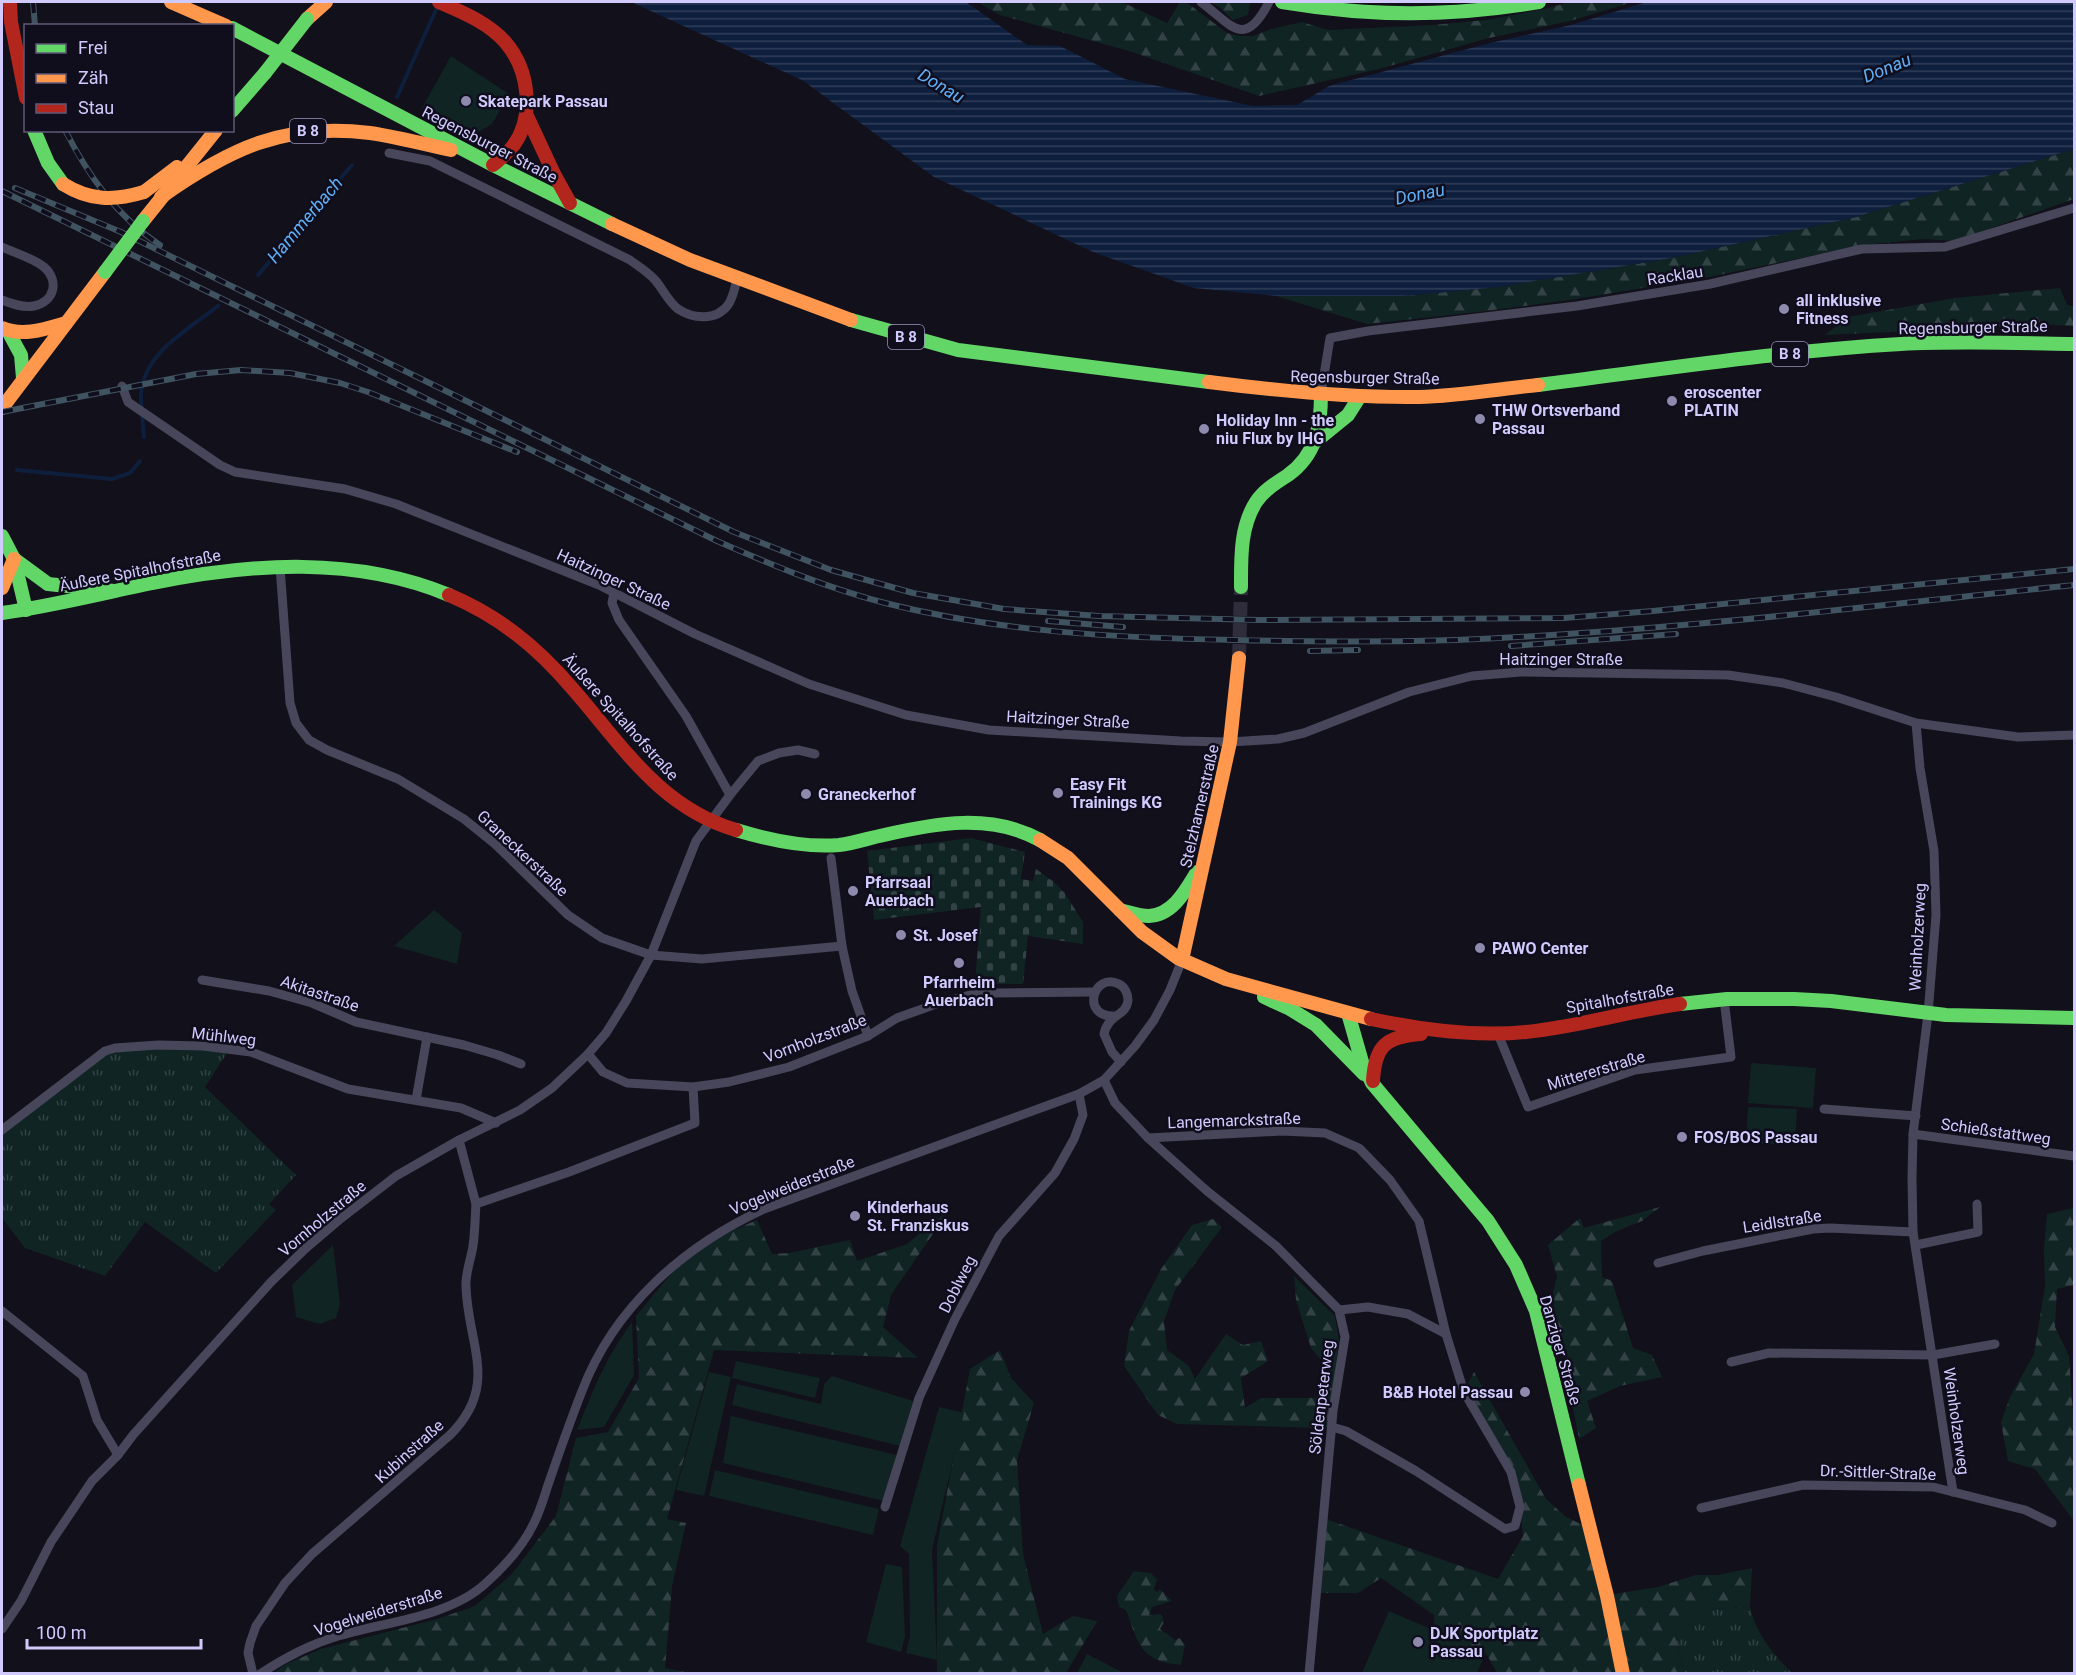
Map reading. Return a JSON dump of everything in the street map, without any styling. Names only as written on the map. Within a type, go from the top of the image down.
[{"type":"main road","points":[[10,2],[11,22],[24,88]]},
{"type":"main road","points":[[171,2],[221,24]]},
{"type":"main road","points":[[234,109],[265,73],[318,2]]},
{"type":"main road","points":[[307,19],[326,2]]},
{"type":"main road","points":[[439,2],[461,11],[500,37],[516,58],[523,76],[526,116],[514,145],[493,165]]},
{"type":"main road","points":[[1282,2],[1363,12],[1432,14],[1470,12],[1539,2]]},
{"type":"main road","points":[[1470,12],[1504,2]]},
{"type":"main road","name":"Regensburger Straße","points":[[234,29],[469,153],[690,260],[867,326],[958,350],[1211,384],[1321,394],[1421,397],[1767,356],[1900,344],[1965,342],[2074,344]]},
{"type":"main road","points":[[526,116],[570,202]]},
{"type":"main road","name":"B 8","points":[[161,197],[196,172],[236,150],[257,141],[288,134],[323,130],[362,132],[469,153]]},
{"type":"main road","points":[[35,132],[48,163],[63,184],[86,197],[100,200],[128,198],[144,192],[200,148]]},
{"type":"main road","points":[[2,408],[161,197],[214,132]]},
{"type":"main road","points":[[4,330],[36,331],[66,323]]},
{"type":"main road","points":[[4,330],[21,355],[23,378]]},
{"type":"main road","points":[[1241,586],[1241,551],[1248,516],[1257,499],[1292,472],[1308,456],[1316,441],[1321,416],[1321,394]]},
{"type":"main road","points":[[1316,441],[1348,415],[1360,396]]},
{"type":"main road","points":[[2,536],[14,559],[26,610]]},
{"type":"main road","points":[[2,588],[14,559]]},
{"type":"main road","points":[[14,559],[48,584],[114,591]]},
{"type":"main road","name":"Äußere Spitalhofstraße","points":[[2,612],[26,610],[159,581],[230,570],[311,565],[381,573],[426,586],[477,607],[502,623],[551,664],[648,776],[677,801],[710,822],[791,843],[830,846],[953,822],[972,821],[1018,829],[1040,838],[1065,855],[1147,937],[1182,960]]},
{"type":"main road","name":"Stelzhamerstraße","points":[[1182,960],[1230,742],[1239,658]]},
{"type":"main road","points":[[1118,910],[1148,916],[1171,908],[1179,900],[1202,864]]},
{"type":"main road","name":"Spitalhofstraße","points":[[1182,960],[1218,976],[1348,1013],[1406,1027],[1452,1033],[1498,1034],[1546,1029],[1672,1005],[1724,999],[1817,1000],[1928,1014],[2074,1018]]},
{"type":"main road","points":[[1218,976],[1290,1009],[1316,1025],[1372,1083]]},
{"type":"main road","name":"Danziger Straße","points":[[1348,1013],[1362,1062],[1372,1083],[1488,1221],[1516,1265],[1536,1311],[1605,1584],[1623,1674]]},
{"type":"main road","points":[[1372,1083],[1373,1062],[1384,1043],[1407,1035],[1452,1033]]},
{"type":"street","points":[[1201,2],[1224,23],[1232,28],[1242,28],[1251,27],[1258,22],[1269,2]]},
{"type":"street","points":[[389,153],[430,161],[630,260],[654,278],[667,298],[691,316],[705,317],[721,313],[730,303],[737,279]]},
{"type":"street","name":"Racklau","points":[[1321,394],[1330,338],[1368,331],[1577,306],[1710,284],[1862,249],[1946,247],[2074,208]]},
{"type":"street","points":[[2,247],[45,268],[54,281],[54,289],[49,298],[35,306],[2,300]]},
{"type":"street","name":"Haitzinger Straße","points":[[122,386],[128,402],[220,465],[235,472],[345,489],[396,504],[599,585],[695,634],[809,684],[906,715],[989,730],[1230,742],[1278,739],[1304,733],[1409,692],[1472,676],[1521,672],[1728,675],[1783,682],[1916,723],[2018,737],[2074,735]]},
{"type":"street","name":"Graneckerstraße","points":[[280,567],[290,703],[296,723],[309,740],[327,750],[398,779],[438,801],[495,844],[568,915],[602,938],[651,955],[702,959],[842,946]]},
{"type":"street","points":[[614,592],[612,603],[619,621],[686,716],[730,795]]},
{"type":"street","name":"Weinholzerweg","points":[[1916,723],[1920,768],[1934,851],[1936,915],[1928,1014],[1913,1134],[1913,1232],[1953,1492]]},
{"type":"street","name":"Vornholzstraße","points":[[2,1629],[21,1601],[51,1542],[92,1481],[118,1455],[264,1291],[306,1248],[396,1176],[459,1140],[520,1110],[552,1088],[588,1054],[606,1034],[651,955],[696,841],[730,795],[758,761],[778,753],[798,750],[815,753]]},
{"type":"street","points":[[831,858],[842,946],[852,992],[868,1036]]},
{"type":"street","name":"Vogelweiderstraße","points":[[260,1674],[306,1648],[336,1636],[459,1602],[485,1584],[507,1562],[535,1522],[583,1388],[608,1338],[650,1287],[684,1257],[710,1237],[764,1209],[1079,1094],[1104,1080],[1154,1020],[1170,990],[1182,960]]},
{"type":"street","name":"Akitastraße","points":[[202,980],[269,991],[312,1003],[356,1022],[428,1037],[498,1055],[521,1064]]},
{"type":"street","name":"Vornholzstraße","points":[[588,1054],[603,1072],[627,1083],[693,1087],[729,1082],[789,1067],[868,1036],[897,1018],[970,995],[1095,992],[1101,985],[1109,982],[1118,983],[1123,987],[1128,1000],[1126,1007],[1108,1021],[1104,1034],[1112,1052],[1121,1062]]},
{"type":"street","points":[[1095,992],[1093,1000],[1095,1007],[1100,1013],[1115,1016]]},
{"type":"street","name":"Mittererstraße","points":[[1498,1034],[1528,1107],[1635,1070],[1731,1057],[1724,999]]},
{"type":"street","points":[[416,1100],[428,1037]]},
{"type":"street","name":"Mühlweg","points":[[2,1130],[105,1051],[134,1047],[203,1046],[251,1052],[348,1089],[461,1108],[496,1123]]},
{"type":"street","points":[[1104,1080],[1115,1103],[1148,1138],[1207,1191],[1276,1246],[1339,1310],[1368,1307],[1408,1314],[1446,1334]]},
{"type":"street","points":[[476,1204],[570,1172],[695,1123],[693,1087]]},
{"type":"street","name":"Doblweg","points":[[885,1507],[919,1398],[951,1329],[999,1236],[1054,1173],[1074,1140],[1083,1115],[1079,1094]]},
{"type":"street","points":[[1824,1109],[1916,1116]]},
{"type":"street","name":"Langemarckstraße","points":[[1148,1138],[1282,1131],[1325,1133],[1359,1148],[1390,1180],[1419,1221],[1446,1334],[1464,1392],[1511,1472],[1520,1507],[1515,1526],[1505,1529],[1416,1472],[1346,1431],[1332,1427]]},
{"type":"street","name":"Schießstattweg","points":[[1913,1134],[2074,1156]]},
{"type":"street","name":"Kubinstraße","points":[[253,1674],[248,1653],[250,1643],[256,1626],[285,1583],[312,1554],[450,1435],[463,1422],[472,1406],[478,1384],[478,1363],[465,1285],[473,1244],[476,1204],[459,1140]]},
{"type":"street","points":[[1916,1245],[1978,1232],[1977,1204]]},
{"type":"street","name":"Leidlstraße","points":[[1658,1263],[1703,1251],[1813,1229],[1913,1232]]},
{"type":"street","name":"Söldenpeterweg","points":[[1310,1674],[1332,1427],[1345,1337],[1339,1310]]},
{"type":"street","points":[[2,1311],[83,1376],[97,1420],[118,1455]]},
{"type":"street","name":"Weinholzerweg","points":[[1933,1355],[1995,1344]]},
{"type":"street","points":[[1731,1362],[1769,1353],[1933,1355]]},
{"type":"street","name":"Dr.-Sittler-Straße","points":[[1701,1508],[1803,1485],[1933,1487],[2025,1510],[2052,1523]]},
{"type":"green space","points":[[977,2],[1122,2],[1167,23],[1180,2],[1186,2],[1227,33],[1253,36],[1302,22],[1328,30],[1433,25],[1486,20],[1570,2],[1633,2],[1570,21],[1489,38],[1379,69],[1259,96],[1129,51],[1000,15]]},
{"type":"green space","points":[[1210,2],[1250,2],[1248,15],[1233,20]]},
{"type":"green space","name":"Skatepark Passau","points":[[451,56],[509,94],[492,124],[478,132],[462,129],[422,108]]},
{"type":"green space","points":[[2074,149],[2074,199],[1954,241],[1923,239],[1863,245],[1709,277],[1576,299],[1367,324],[1276,296],[1403,296],[1499,287],[1672,258],[1856,217]]},
{"type":"green space","points":[[2060,288],[2067,305],[2074,306],[2074,326],[2051,325],[1825,335],[1848,317],[1955,298]]},
{"type":"green space","points":[[971,838],[1025,852],[1021,879],[1033,881],[1036,869],[1064,892],[1083,922],[1083,944],[1028,936],[1023,984],[975,984],[981,907],[874,920],[867,851]]},
{"type":"green space","points":[[434,910],[462,933],[457,964],[394,946]]},
{"type":"green space","points":[[231,1047],[205,1087],[296,1175],[269,1204],[276,1210],[216,1273],[145,1222],[105,1276],[25,1248],[2,1218],[2,1131],[105,1051]]},
{"type":"green space","points":[[1751,1063],[1816,1068],[1813,1108],[1748,1103]]},
{"type":"green space","points":[[1748,1107],[1797,1109],[1795,1145],[1746,1143]]},
{"type":"green space","points":[[1660,1207],[1642,1221],[1617,1231],[1601,1241],[1602,1277],[1612,1281],[1633,1348],[1652,1355],[1662,1377],[1620,1386],[1587,1401],[1596,1428],[1579,1439],[1552,1297],[1557,1277],[1548,1245],[1580,1218],[1584,1228]]},
{"type":"green space","points":[[2074,1208],[2074,1285],[2057,1289],[2055,1327],[2069,1356],[2074,1415],[2074,1521],[2035,1469],[2008,1461],[2001,1422],[2010,1397],[2034,1354],[2045,1286],[2044,1248],[2047,1214]]},
{"type":"green space","points":[[950,1209],[891,1295],[883,1327],[918,1358],[714,1350],[667,1519],[686,1523],[672,1587],[665,1668],[690,1673],[273,1674],[284,1665],[321,1649],[437,1619],[475,1606],[511,1575],[556,1516],[576,1438],[608,1432],[639,1378],[636,1316],[671,1274],[702,1248],[757,1220],[772,1254],[789,1253],[850,1240],[857,1261],[907,1244]]},
{"type":"green space","points":[[1213,1219],[1222,1227],[1175,1290],[1164,1321],[1167,1350],[1189,1366],[1195,1379],[1226,1334],[1243,1345],[1261,1341],[1268,1361],[1241,1378],[1245,1408],[1261,1398],[1316,1398],[1328,1368],[1311,1348],[1296,1300],[1294,1276],[1335,1316],[1339,1341],[1328,1428],[1177,1424],[1158,1415],[1124,1366],[1129,1331],[1161,1269],[1192,1225]]},
{"type":"green space","points":[[333,1245],[340,1304],[336,1318],[320,1324],[296,1317],[292,1285]]},
{"type":"green space","points":[[632,1322],[634,1375],[604,1427],[577,1430],[607,1361]]},
{"type":"green space","points":[[1000,1350],[1011,1378],[1034,1403],[1017,1460],[1023,1554],[1043,1634],[1073,1616],[1097,1621],[1066,1673],[937,1674],[937,1546],[970,1369]]},
{"type":"green space","points":[[736,1361],[820,1378],[815,1398],[732,1378]]},
{"type":"green space","points":[[709,1372],[731,1377],[704,1496],[676,1490]]},
{"type":"green space","points":[[1474,1372],[1546,1499],[1566,1517],[1591,1529],[1607,1595],[1658,1587],[1696,1575],[1718,1575],[1752,1568],[1750,1607],[1714,1609],[1706,1603],[1675,1632],[1684,1673],[1497,1673],[1486,1653],[1435,1631],[1434,1615],[1381,1578],[1358,1593],[1316,1593],[1323,1518],[1498,1579],[1523,1536],[1520,1507],[1511,1472],[1464,1392]]},
{"type":"green space","points":[[832,1376],[913,1401],[900,1446],[732,1405],[737,1384],[821,1404],[824,1384]]},
{"type":"green space","points":[[939,1407],[964,1413],[932,1550],[937,1660],[906,1653],[910,1636],[909,1554],[900,1546]]},
{"type":"green space","points":[[731,1416],[897,1455],[884,1501],[723,1463]]},
{"type":"green space","points":[[715,1470],[879,1509],[873,1535],[709,1496]]},
{"type":"green space","points":[[886,1564],[902,1567],[905,1637],[901,1652],[866,1642]]},
{"type":"green space","points":[[1134,1571],[1151,1573],[1157,1580],[1154,1589],[1157,1592],[1160,1589],[1172,1601],[1152,1607],[1149,1615],[1161,1614],[1164,1622],[1160,1629],[1175,1640],[1180,1638],[1185,1645],[1181,1665],[1157,1660],[1149,1655],[1138,1642],[1126,1610],[1119,1607],[1117,1596]]},
{"type":"green space","points":[[1706,1603],[1714,1609],[1750,1607],[1756,1626],[1766,1643],[1792,1673],[1684,1673],[1675,1632]]},
{"type":"green space","name":"DJK Sportplatz Passau","points":[[1389,1611],[1486,1653],[1477,1673],[1362,1673]]},
{"type":"green space","points":[[1087,1654],[1124,1673],[1077,1673]]},
{"type":"water","name":"Donau","points":[[631,2],[966,2],[1027,45],[1060,46],[1125,79],[1253,106],[1297,105],[1329,86],[1490,43],[1571,25],[1647,2],[2074,2],[2074,149],[1856,217],[1672,258],[1499,287],[1403,296],[1276,296],[1194,288],[1093,252],[934,177],[802,80]]},
{"type":"waterway","name":"Hammerbach","points":[[397,97],[438,5]]},
{"type":"waterway","name":"Hammerbach","points":[[258,275],[352,165]]},
{"type":"waterway","name":"Hammerbach","points":[[144,437],[141,395],[150,367],[169,343],[218,306]]},
{"type":"waterway","name":"Hammerbach","points":[[17,470],[112,479],[130,473],[140,461]]},
{"type":"tunnel","points":[[1239,658],[1241,587]]},
{"type":"railway","points":[[33,2],[35,24]]},
{"type":"railway","points":[[66,132],[105,194],[130,222],[160,245]]},
{"type":"railway","points":[[15,188],[121,232],[734,532],[831,570],[913,593],[1004,609],[1099,616],[1259,620],[1564,618],[2074,569]]},
{"type":"railway","points":[[2,191],[717,541],[821,583],[885,603],[928,613],[1015,627],[1103,635],[1317,641],[1456,640],[1688,625],[2074,585]]},
{"type":"railway","points":[[2,412],[196,374],[241,370],[290,373],[340,383],[368,392],[517,452]]},
{"type":"railway","points":[[1048,621],[1123,627]]},
{"type":"railway","points":[[1511,646],[1676,634]]},
{"type":"railway","points":[[1310,651],[1358,650]]},
{"type":"traffic: fast","points":[[1282,2],[1379,13],[1442,13],[1539,2]]},
{"type":"traffic: fast","points":[[265,73],[307,19]]},
{"type":"traffic: fast","points":[[234,29],[493,165],[612,224]]},
{"type":"traffic: fast","points":[[234,109],[265,73]]},
{"type":"traffic: fast","points":[[35,132],[48,163],[63,184]]},
{"type":"traffic: fast","points":[[105,272],[143,221]]},
{"type":"traffic: fast","points":[[851,320],[958,350],[1209,382]]},
{"type":"traffic: fast","points":[[8,331],[21,355],[23,378]]},
{"type":"traffic: fast","points":[[1538,385],[1855,347],[1987,342],[2074,344]]},
{"type":"traffic: fast","points":[[1241,587],[1242,543],[1251,512],[1263,494],[1297,467],[1311,449],[1318,429],[1321,394]]},
{"type":"traffic: fast","points":[[1316,441],[1348,415],[1360,396]]},
{"type":"traffic: fast","points":[[2,536],[14,559],[26,610]]},
{"type":"traffic: fast","points":[[14,559],[48,584],[114,591]]},
{"type":"traffic: fast","points":[[2,613],[190,576],[265,568],[340,569],[377,574],[413,582],[449,595]]},
{"type":"traffic: fast","points":[[736,830],[787,842],[826,846],[943,824],[983,823],[1002,826],[1040,840]]},
{"type":"traffic: fast","points":[[1120,910],[1138,915],[1158,915],[1178,900],[1197,872]]},
{"type":"traffic: fast","points":[[1264,997],[1316,1025],[1364,1074]]},
{"type":"traffic: fast","points":[[1680,1004],[1727,999],[1794,999],[1831,1001],[1946,1015],[2074,1018]]},
{"type":"traffic: fast","points":[[1348,1013],[1362,1062],[1372,1083],[1488,1221],[1516,1265],[1536,1311],[1579,1485]]},
{"type":"traffic: slow","points":[[171,2],[221,24]]},
{"type":"traffic: slow","points":[[307,19],[326,2]]},
{"type":"traffic: slow","points":[[161,197],[210,165],[234,153],[284,136],[339,131],[370,133],[451,150]]},
{"type":"traffic: slow","points":[[143,221],[214,132]]},
{"type":"traffic: slow","points":[[144,192],[177,167]]},
{"type":"traffic: slow","points":[[63,184],[83,194],[102,198],[122,197],[144,192]]},
{"type":"traffic: slow","points":[[612,224],[690,260],[851,320]]},
{"type":"traffic: slow","points":[[2,408],[105,272]]},
{"type":"traffic: slow","points":[[2,328],[26,332],[66,323]]},
{"type":"traffic: slow","points":[[1209,382],[1314,393],[1393,397],[1449,395],[1538,385]]},
{"type":"traffic: slow","points":[[2,588],[14,559]]},
{"type":"traffic: slow","points":[[1182,960],[1230,742],[1239,658]]},
{"type":"traffic: slow","points":[[1040,840],[1068,858],[1142,932],[1178,958],[1226,979],[1371,1019]]},
{"type":"traffic: slow","points":[[1579,1485],[1607,1596],[1623,1674]]},
{"type":"traffic: jam","points":[[10,2],[11,22],[24,88]]},
{"type":"traffic: jam","points":[[439,2],[492,30],[506,43],[520,66],[526,94],[527,108],[524,121],[513,146],[493,165]]},
{"type":"traffic: jam","points":[[527,116],[570,203]]},
{"type":"traffic: jam","points":[[449,595],[501,623],[531,646],[559,673],[626,752],[663,790],[709,820],[736,830]]},
{"type":"traffic: jam","points":[[1371,1019],[1448,1032],[1487,1034],[1526,1032],[1565,1026],[1680,1004]]},
{"type":"traffic: jam","points":[[1373,1081],[1376,1059],[1385,1045],[1399,1038],[1421,1034]]},
{"type":"place","name":"Skatepark Passau","points":[[466,101]]},
{"type":"place","name":"all inklusive Fitness","points":[[1784,309]]},
{"type":"place","name":"eroscenter PLATIN","points":[[1672,401]]},
{"type":"place","name":"THW Ortsverband Passau","points":[[1480,419]]},
{"type":"place","name":"Holiday Inn - the niu Flux by IHG","points":[[1204,429]]},
{"type":"place","name":"Easy Fit Trainings KG","points":[[1058,793]]},
{"type":"place","name":"Graneckerhof","points":[[806,794]]},
{"type":"place","name":"Pfarrsaal Auerbach","points":[[853,891]]},
{"type":"place","name":"St. Josef","points":[[901,935]]},
{"type":"place","name":"PAWO Center","points":[[1480,948]]},
{"type":"place","name":"Pfarrheim Auerbach","points":[[959,963]]},
{"type":"place","name":"FOS/BOS Passau","points":[[1682,1137]]},
{"type":"place","name":"Kinderhaus St. Franziskus","points":[[855,1216]]},
{"type":"place","name":"B&B Hotel Passau","points":[[1525,1392]]},
{"type":"place","name":"DJK Sportplatz Passau","points":[[1418,1642]]}]
